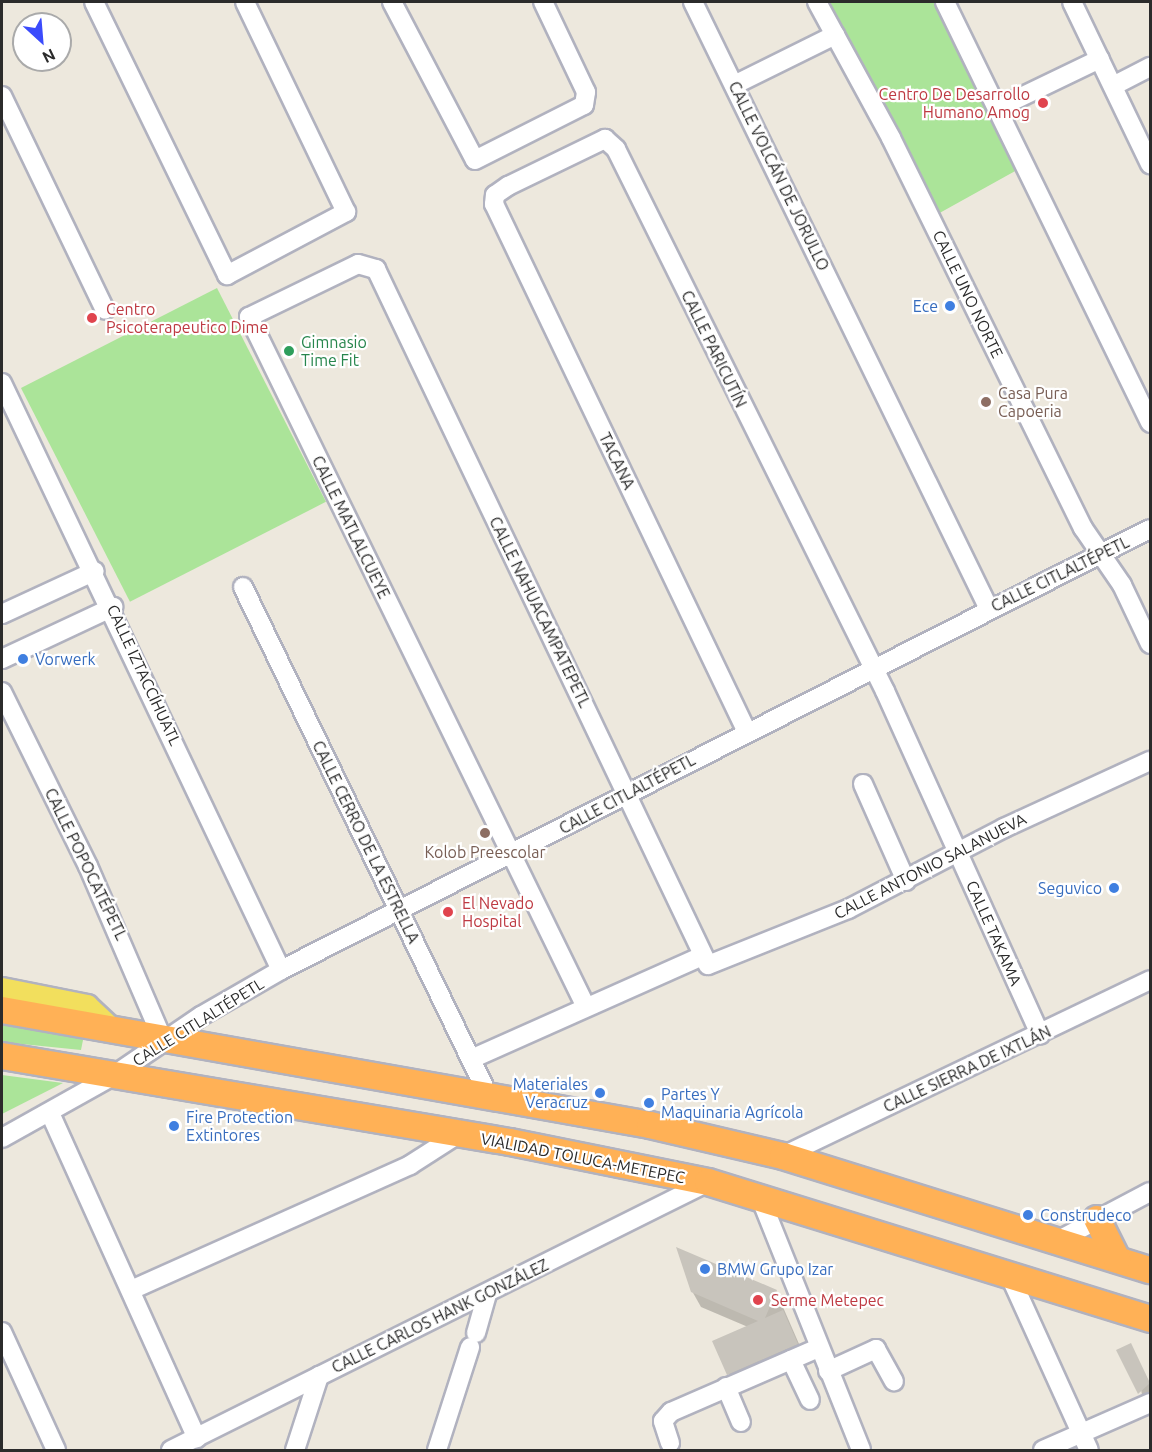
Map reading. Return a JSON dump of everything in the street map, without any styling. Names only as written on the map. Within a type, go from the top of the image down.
[{"type":"highway","points":[[2,1010],[650,1125],[783,1156],[1150,1270]]},
{"type":"highway","name":"VIALIDAD TOLUCA-METEPEC","points":[[2,1056],[457,1135],[708,1182],[1150,1319]]},
{"type":"highway","points":[[1097,1219],[1117,1259]]},
{"type":"main road","points":[[2,988],[87,1006],[114,1031]]},
{"type":"street","points":[[94,2],[227,275],[343,218],[344,204],[245,2]]},
{"type":"street","points":[[392,2],[475,160],[578,111],[586,92],[543,2]]},
{"type":"street","name":"CALLE VOLCÁN DE JORULLO","points":[[693,2],[866,351],[989,609]]},
{"type":"street","name":"CALLE UNO NORTE","points":[[817,2],[1101,555],[1150,644]]},
{"type":"street","points":[[945,2],[1150,423]]},
{"type":"street","points":[[1072,2],[1150,164]]},
{"type":"street","points":[[734,85],[835,35]]},
{"type":"street","points":[[998,108],[1100,59]]},
{"type":"street","points":[[1113,86],[1150,67]]},
{"type":"street","points":[[2,96],[105,310]]},
{"type":"street","name":"CALLE PARICUTÍN","points":[[499,191],[600,141],[614,145],[872,669]]},
{"type":"street","name":"TACANA","points":[[499,191],[494,204],[503,225],[746,730]]},
{"type":"street","name":"CALLE NAHUACAMPATEPETL","points":[[367,262],[376,269],[628,796],[704,961]]},
{"type":"street","name":"CALLE MATLALCUEYE","points":[[367,262],[249,317],[513,853]]},
{"type":"street","name":"CALLE IZTACCÍHUATL","points":[[2,383],[113,607],[281,970]]},
{"type":"street","name":"CALLE CITLALTÉPETL","points":[[2,1138],[113,1076],[163,1040],[281,970],[628,796],[746,730],[1150,529]]},
{"type":"street","points":[[2,614],[95,571]]},
{"type":"street","name":"CALLE CERRO DE LA ESTRELLA","points":[[243,587],[489,1097]]},
{"type":"street","points":[[2,659],[113,607]]},
{"type":"street","name":"CALLE TAKAMA","points":[[872,669],[958,852],[1040,1035]]},
{"type":"street","name":"CALLE POPOCATÉPETL","points":[[2,692],[88,866],[163,1040]]},
{"type":"street","name":"CALLE ANTONIO SALANUEVA","points":[[471,1059],[586,1007],[704,961],[724,963],[906,881],[958,852],[1150,761]]},
{"type":"street","points":[[863,784],[906,881]]},
{"type":"street","points":[[513,853],[586,1007]]},
{"type":"street","name":"CALLE SIERRA DE IXTLÁN","points":[[783,1156],[1040,1035],[1150,980]]},
{"type":"street","points":[[50,1113],[197,1438]]},
{"type":"street","points":[[131,1290],[410,1164],[457,1135]]},
{"type":"street","name":"CALLE CARLOS HANK GONZÁLEZ","points":[[171,1450],[708,1182]]},
{"type":"street","points":[[1057,1241],[1150,1192]]},
{"type":"street","points":[[760,1197],[818,1348],[861,1450]]},
{"type":"street","points":[[1009,1274],[1089,1450]]},
{"type":"street","points":[[437,1450],[487,1294]]},
{"type":"street","points":[[2,1332],[56,1450]]},
{"type":"street","points":[[670,1443],[665,1417],[726,1387],[818,1348]]},
{"type":"street","points":[[828,1371],[876,1349],[894,1381]]},
{"type":"street","points":[[791,1360],[810,1400]]},
{"type":"street","points":[[295,1450],[319,1376]]},
{"type":"street","points":[[726,1387],[741,1422]]},
{"type":"street","points":[[1043,1450],[1150,1403]]},
{"type":"green space","points":[[828,2],[935,2],[1017,170],[936,215]]},
{"type":"green space","points":[[217,288],[326,502],[130,602],[21,388]]},
{"type":"green space","points":[[2,1018],[75,1034],[83,1040],[81,1050],[2,1042]]},
{"type":"green space","points":[[2,1075],[63,1083],[2,1114]]},
{"type":"building","points":[[676,1247],[777,1290],[765,1318],[783,1310],[798,1344],[727,1375],[712,1341],[758,1321],[691,1292]]},
{"type":"building","points":[[1131,1343],[1150,1383],[1138,1394],[1116,1350]]},
{"type":"place","name":"Centro De Desarrollo Humano Amog","points":[[1043,103]]},
{"type":"place","name":"Ece","points":[[950,306]]},
{"type":"place","name":"Centro Psicoterapeutico Dime","points":[[92,318]]},
{"type":"place","name":"Gimnasio Time Fit","points":[[289,351]]},
{"type":"place","name":"Casa Pura Capoeria","points":[[986,402]]},
{"type":"place","name":"Vorwerk","points":[[23,659]]},
{"type":"place","name":"Kolob Preescolar","points":[[485,833]]},
{"type":"place","name":"Seguvico","points":[[1114,888]]},
{"type":"place","name":"El Nevado Hospital","points":[[448,912]]},
{"type":"place","name":"Materiales Veracruz","points":[[600,1093]]},
{"type":"place","name":"Partes Y Maquinaria Agrícola","points":[[649,1103]]},
{"type":"place","name":"Fire Protection Extintores","points":[[174,1126]]},
{"type":"place","name":"Construdeco","points":[[1028,1215]]},
{"type":"place","name":"BMW Grupo Izar","points":[[705,1269]]},
{"type":"place","name":"Serme Metepec","points":[[758,1300]]}]
